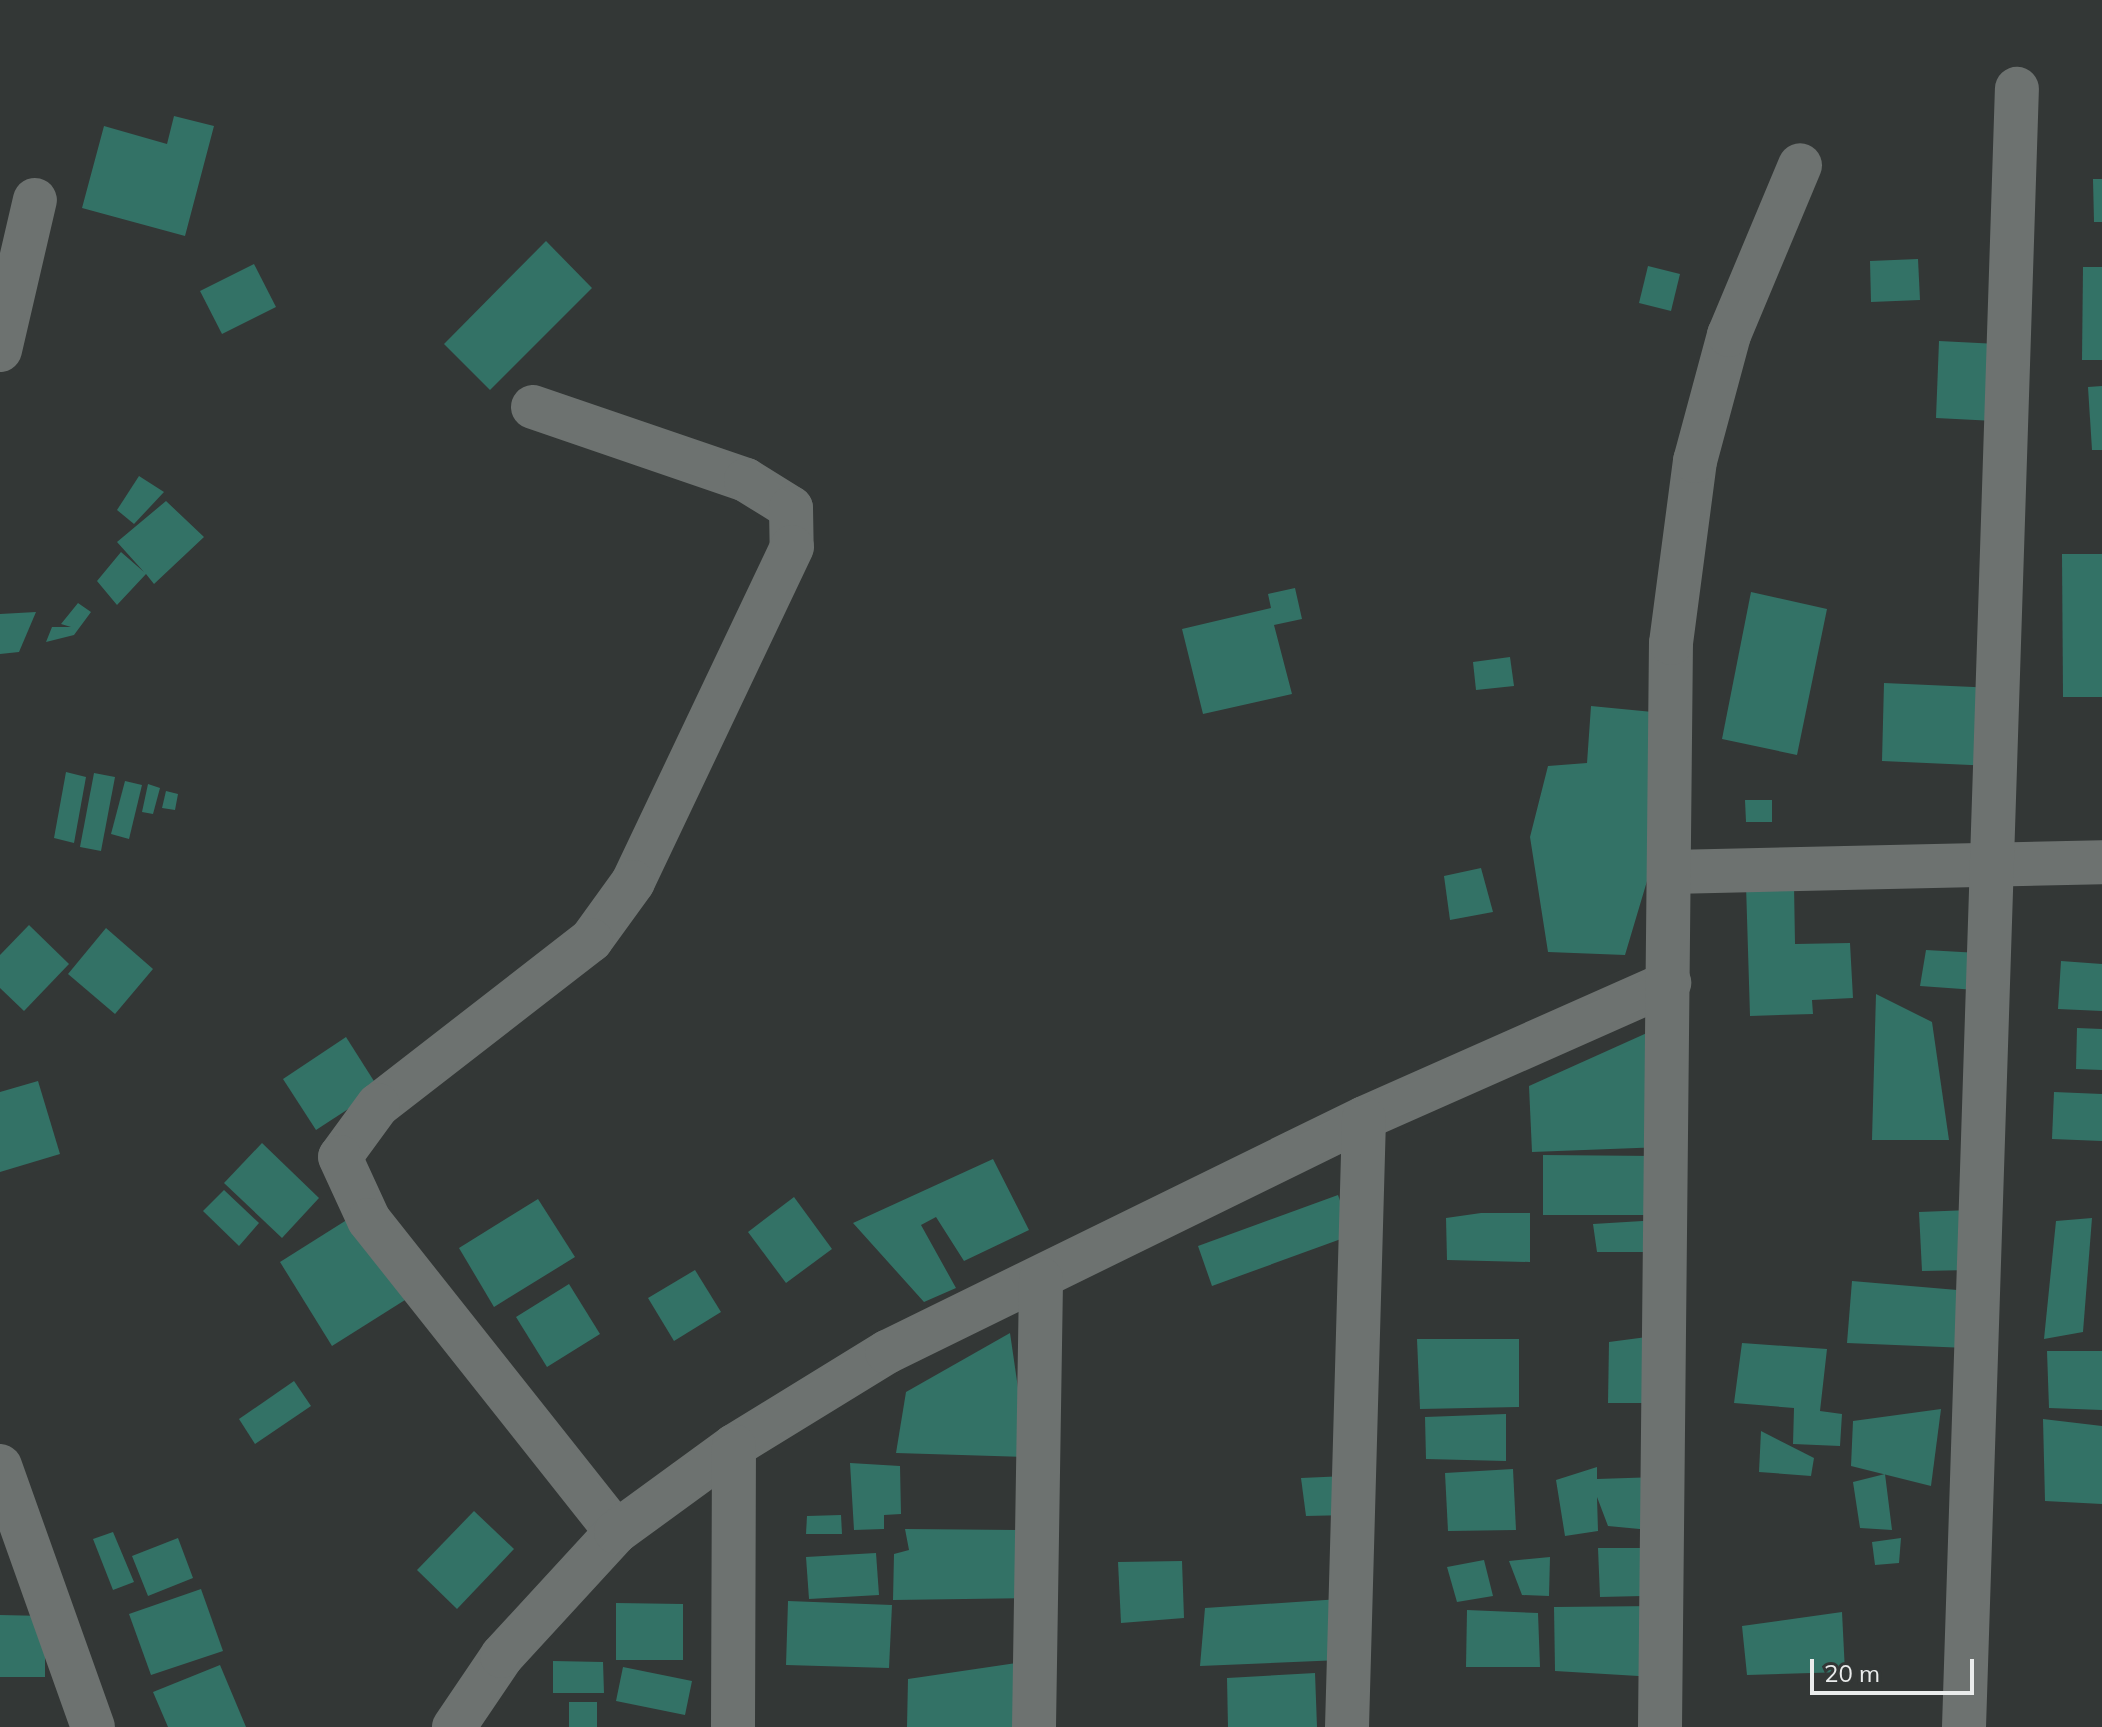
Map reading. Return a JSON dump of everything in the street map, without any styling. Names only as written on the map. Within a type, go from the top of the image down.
[{"type":"street","points":[[1964,1727],[2017,89]]},
{"type":"street","points":[[1660,1727],[1671,643],[1695,461],[1729,335],[1800,165]]},
{"type":"street","points":[[0,350],[35,200]]},
{"type":"street","points":[[533,407],[746,480],[791,508],[792,547],[633,882],[591,940],[378,1105],[340,1157],[369,1220],[616,1532]]},
{"type":"street","points":[[1671,872],[1993,859],[2102,862]]},
{"type":"street","points":[[454,1727],[502,1656],[616,1532],[734,1446],[887,1352],[1364,1118],[1669,983]]},
{"type":"street","points":[[1347,1727],[1364,1118]]},
{"type":"street","points":[[1034,1727],[1041,1279]]},
{"type":"street","points":[[733,1727],[734,1446]]},
{"type":"street","points":[[0,1466],[93,1727]]},
{"type":"building","points":[[174,116],[214,126],[185,236],[82,208],[104,126],[167,144]]},
{"type":"building","points":[[2093,179],[2102,179],[2102,222],[2094,222]]},
{"type":"building","points":[[546,241],[592,288],[490,390],[444,344]]},
{"type":"building","points":[[1918,259],[1920,300],[1871,302],[1870,261]]},
{"type":"building","points":[[254,264],[276,307],[222,334],[200,291]]},
{"type":"building","points":[[1648,266],[1680,274],[1671,311],[1639,303]]},
{"type":"building","points":[[2083,267],[2102,267],[2102,360],[2082,360]]},
{"type":"building","points":[[1939,341],[1998,344],[1995,421],[1936,418]]},
{"type":"building","points":[[2102,386],[2102,450],[2092,450],[2088,387]]},
{"type":"building","points":[[139,476],[164,492],[134,524],[117,510]]},
{"type":"building","points":[[166,501],[204,537],[154,584],[146,574],[117,605],[97,581],[121,552],[144,572],[117,542]]},
{"type":"building","points":[[2062,554],[2102,554],[2102,697],[2063,697]]},
{"type":"building","points":[[1295,588],[1302,619],[1274,625],[1292,694],[1203,714],[1182,629],[1271,608],[1268,594]]},
{"type":"building","points":[[1751,592],[1827,609],[1797,755],[1722,739]]},
{"type":"building","points":[[78,603],[91,612],[74,635],[46,642],[52,627],[71,627],[61,624]]},
{"type":"building","points":[[36,612],[19,652],[0,654],[0,614]]},
{"type":"building","points":[[1510,657],[1514,686],[1476,690],[1473,662]]},
{"type":"building","points":[[1884,683],[1996,688],[1993,766],[1882,761]]},
{"type":"building","points":[[1591,706],[1663,713],[1653,861],[1625,955],[1548,952],[1530,837],[1548,766],[1587,763]]},
{"type":"building","points":[[66,772],[86,777],[74,843],[54,838]]},
{"type":"building","points":[[94,773],[115,777],[101,851],[80,847]]},
{"type":"building","points":[[125,781],[142,785],[129,839],[111,834]]},
{"type":"building","points":[[148,784],[160,788],[153,814],[142,812]]},
{"type":"building","points":[[166,791],[178,794],[175,810],[162,808]]},
{"type":"building","points":[[1745,800],[1772,800],[1772,822],[1746,822]]},
{"type":"building","points":[[1481,868],[1493,912],[1450,920],[1444,876]]},
{"type":"building","points":[[1794,884],[1795,944],[1850,943],[1853,998],[1812,1000],[1813,1014],[1750,1016],[1746,885]]},
{"type":"building","points":[[29,925],[69,964],[24,1011],[0,988],[0,955]]},
{"type":"building","points":[[106,928],[153,969],[115,1014],[68,974]]},
{"type":"building","points":[[1926,950],[1979,953],[1976,990],[1920,986]]},
{"type":"building","points":[[2061,961],[2102,964],[2102,1011],[2058,1009]]},
{"type":"building","points":[[1876,994],[1932,1022],[1949,1140],[1872,1140]]},
{"type":"building","points":[[1658,1028],[1663,1147],[1532,1152],[1529,1086]]},
{"type":"building","points":[[2077,1028],[2102,1029],[2102,1070],[2076,1069]]},
{"type":"building","points":[[346,1037],[379,1089],[316,1130],[283,1079]]},
{"type":"building","points":[[38,1081],[60,1154],[0,1172],[0,1092]]},
{"type":"building","points":[[2054,1092],[2102,1094],[2102,1141],[2052,1139]]},
{"type":"building","points":[[262,1143],[319,1198],[282,1238],[224,1183]]},
{"type":"building","points":[[1543,1155],[1656,1156],[1656,1215],[1543,1215]]},
{"type":"building","points":[[993,1159],[1029,1230],[964,1261],[936,1217],[921,1225],[956,1288],[924,1302],[853,1223]]},
{"type":"building","points":[[224,1190],[259,1223],[239,1246],[203,1211]]},
{"type":"building","points":[[1338,1195],[1352,1235],[1212,1286],[1198,1246]]},
{"type":"building","points":[[794,1197],[832,1249],[786,1283],[748,1232]]},
{"type":"building","points":[[538,1199],[575,1257],[494,1307],[459,1248]]},
{"type":"building","points":[[1970,1210],[1970,1270],[1922,1271],[1919,1212]]},
{"type":"building","points":[[1481,1213],[1530,1213],[1530,1262],[1447,1260],[1446,1218]]},
{"type":"building","points":[[353,1216],[405,1300],[332,1346],[280,1262]]},
{"type":"building","points":[[2092,1218],[2083,1332],[2044,1339],[2056,1221]]},
{"type":"building","points":[[1659,1220],[1659,1252],[1597,1252],[1593,1224]]},
{"type":"building","points":[[695,1270],[721,1312],[674,1341],[648,1298]]},
{"type":"building","points":[[1852,1281],[1969,1291],[1967,1348],[1847,1343]]},
{"type":"building","points":[[569,1284],[600,1334],[547,1367],[516,1317]]},
{"type":"building","points":[[1010,1333],[1028,1457],[896,1453],[906,1392]]},
{"type":"building","points":[[1662,1335],[1657,1403],[1608,1403],[1609,1342]]},
{"type":"building","points":[[1417,1339],[1519,1339],[1519,1407],[1420,1409]]},
{"type":"building","points":[[1742,1343],[1827,1349],[1820,1411],[1842,1414],[1840,1446],[1793,1444],[1794,1408],[1734,1403]]},
{"type":"building","points":[[2047,1351],[2102,1351],[2102,1410],[2049,1408]]},
{"type":"building","points":[[294,1381],[311,1406],[255,1444],[239,1419]]},
{"type":"building","points":[[1941,1409],[1931,1486],[1851,1466],[1853,1421]]},
{"type":"building","points":[[1506,1414],[1506,1461],[1426,1459],[1425,1417]]},
{"type":"building","points":[[2043,1419],[2102,1426],[2102,1504],[2045,1501]]},
{"type":"building","points":[[1761,1431],[1814,1458],[1811,1476],[1759,1472]]},
{"type":"building","points":[[850,1463],[900,1466],[901,1514],[884,1515],[884,1529],[854,1530]]},
{"type":"building","points":[[1597,1467],[1597,1479],[1658,1477],[1650,1530],[1608,1526],[1597,1497],[1598,1531],[1565,1536],[1556,1480]]},
{"type":"building","points":[[1513,1469],[1516,1530],[1448,1531],[1445,1473]]},
{"type":"building","points":[[1885,1474],[1892,1530],[1860,1528],[1853,1482]]},
{"type":"building","points":[[1346,1476],[1349,1515],[1306,1516],[1301,1478]]},
{"type":"building","points":[[474,1511],[514,1549],[457,1609],[417,1570]]},
{"type":"building","points":[[841,1515],[842,1534],[806,1534],[807,1516]]},
{"type":"building","points":[[905,1529],[1030,1530],[1028,1598],[893,1600],[894,1554],[909,1550]]},
{"type":"building","points":[[113,1532],[134,1582],[113,1590],[93,1539]]},
{"type":"building","points":[[178,1538],[193,1578],[148,1596],[132,1556]]},
{"type":"building","points":[[1901,1538],[1899,1563],[1875,1565],[1872,1542]]},
{"type":"building","points":[[1598,1548],[1641,1548],[1643,1596],[1600,1597]]},
{"type":"building","points":[[876,1553],[879,1595],[809,1599],[806,1557]]},
{"type":"building","points":[[1550,1557],[1549,1596],[1522,1595],[1509,1561]]},
{"type":"building","points":[[1484,1560],[1493,1596],[1457,1602],[1447,1567]]},
{"type":"building","points":[[1182,1561],[1184,1618],[1121,1623],[1118,1562]]},
{"type":"building","points":[[201,1589],[223,1651],[151,1675],[129,1614]]},
{"type":"building","points":[[1340,1599],[1341,1660],[1200,1666],[1205,1608]]},
{"type":"building","points":[[788,1601],[892,1605],[889,1668],[786,1665]]},
{"type":"building","points":[[616,1603],[683,1604],[683,1660],[616,1660]]},
{"type":"building","points":[[1656,1606],[1655,1677],[1555,1671],[1554,1607]]},
{"type":"building","points":[[1467,1610],[1538,1613],[1540,1667],[1466,1667]]},
{"type":"building","points":[[1842,1612],[1845,1672],[1747,1675],[1742,1626]]},
{"type":"building","points":[[0,1615],[45,1616],[45,1677],[0,1677]]},
{"type":"building","points":[[553,1661],[603,1662],[604,1693],[553,1693]]},
{"type":"building","points":[[1029,1661],[1031,1727],[907,1727],[908,1679]]},
{"type":"building","points":[[220,1665],[246,1727],[168,1727],[153,1692]]},
{"type":"building","points":[[623,1667],[692,1681],[685,1715],[616,1701]]},
{"type":"building","points":[[1315,1673],[1317,1727],[1228,1727],[1227,1678]]},
{"type":"building","points":[[569,1702],[597,1702],[597,1727],[569,1727]]}]
